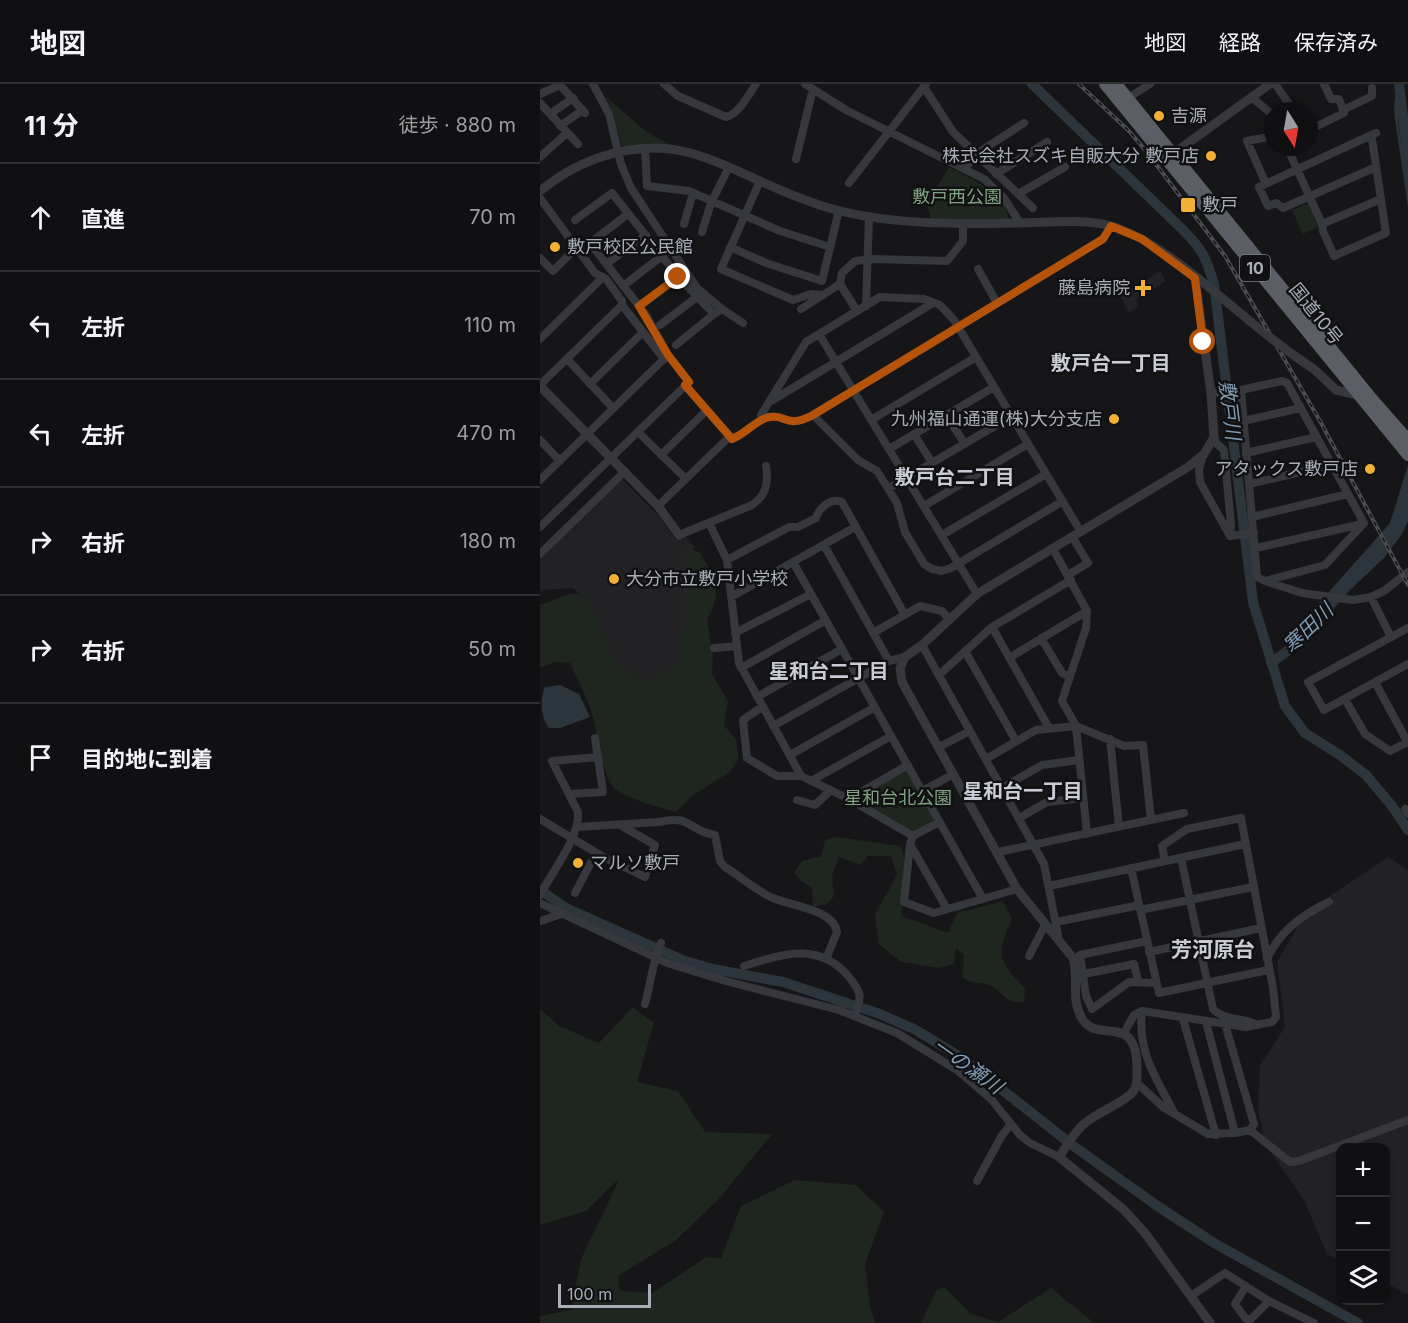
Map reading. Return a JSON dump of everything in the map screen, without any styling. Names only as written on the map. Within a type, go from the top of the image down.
[{"type":"highway","name":"国道10号","points":[[1105,84],[1170,156],[1372,399],[1388,424]]},
{"type":"highway","name":"国道10号","points":[[1116,84],[1358,394],[1407,446]]},
{"type":"street","points":[[593,84],[609,114],[625,176],[631,188],[697,288],[743,323]]},
{"type":"street","points":[[664,84],[678,96],[726,117],[736,111],[756,84]]},
{"type":"street","points":[[1128,98],[1150,84]]},
{"type":"street","points":[[1170,156],[1270,84]]},
{"type":"street","points":[[1275,84],[1288,102]]},
{"type":"street","points":[[1318,126],[1344,113],[1339,99],[1331,99],[1324,84]]},
{"type":"street","points":[[540,94],[560,85],[584,112],[560,126]]},
{"type":"street","points":[[849,183],[925,85],[953,132],[1033,208]]},
{"type":"street","points":[[796,159],[809,86],[846,110],[984,179],[1004,198],[1020,223]]},
{"type":"street","points":[[1343,110],[1372,96],[1372,88]]},
{"type":"street","points":[[1251,97],[1264,108]]},
{"type":"street","points":[[550,114],[573,98]]},
{"type":"street","points":[[540,103],[578,144]]},
{"type":"street","points":[[965,169],[975,154],[1024,123]]},
{"type":"street","points":[[540,157],[567,133]]},
{"type":"street","points":[[1291,156],[1297,170],[1309,196],[1322,224],[1334,256],[1386,233],[1372,135],[1297,170],[1259,187],[1268,206],[1276,203],[1283,208],[1309,196],[1376,167]]},
{"type":"street","points":[[1264,138],[1247,141],[1266,184]]},
{"type":"street","points":[[996,174],[1047,142]]},
{"type":"street","points":[[645,149],[647,186],[693,192],[780,231],[831,247]]},
{"type":"street","points":[[540,191],[567,171],[618,152],[672,149],[729,167],[803,199],[869,217],[926,223],[1072,221],[1111,226],[1142,239],[1315,370],[1336,390],[1372,399]]},
{"type":"street","points":[[702,232],[729,167]]},
{"type":"street","points":[[1018,194],[1065,167]]},
{"type":"street","points":[[760,181],[721,269],[793,300],[811,294],[823,296]]},
{"type":"street","points":[[684,224],[693,192]]},
{"type":"street","points":[[575,220],[612,193],[678,277],[714,314]]},
{"type":"street","points":[[540,198],[595,273],[603,277],[611,286],[622,305],[643,332],[689,382],[540,527]]},
{"type":"street","points":[[1322,224],[1380,199]]},
{"type":"street","points":[[730,247],[766,263],[822,281],[839,210]]},
{"type":"street","points":[[628,214],[590,243],[639,306],[666,357]]},
{"type":"street","points":[[866,306],[869,217]]},
{"type":"street","points":[[857,311],[840,284],[842,273],[855,261],[873,259],[947,261],[963,241],[963,224]]},
{"type":"street","points":[[658,506],[727,439],[732,439],[761,420],[775,417],[787,422],[799,422],[813,415],[1103,239],[1111,226]]},
{"type":"street","points":[[606,264],[646,235]]},
{"type":"street","points":[[540,258],[553,271],[576,249]]},
{"type":"street","points":[[623,286],[662,256]]},
{"type":"street","points":[[978,269],[997,303]]},
{"type":"street","points":[[540,339],[603,277]]},
{"type":"street","points":[[639,306],[678,277]]},
{"type":"street","points":[[1195,278],[1214,393],[1214,437],[1216,443],[1224,450],[1233,536]]},
{"type":"street","points":[[801,309],[840,284]]},
{"type":"street","points":[[660,325],[697,297]]},
{"type":"street","points":[[761,420],[761,415],[806,342],[880,297],[924,299],[948,312],[1082,532]]},
{"type":"street","points":[[771,401],[933,303]]},
{"type":"street","points":[[622,305],[540,386],[658,506],[680,535],[752,506],[760,500],[767,483],[766,466]]},
{"type":"street","points":[[676,345],[722,309]]},
{"type":"street","points":[[590,384],[643,332]]},
{"type":"street","points":[[819,334],[977,594]]},
{"type":"street","points":[[540,480],[666,357]]},
{"type":"street","points":[[872,420],[976,357]]},
{"type":"street","points":[[567,359],[614,408]]},
{"type":"street","points":[[1214,393],[1282,381],[1287,383],[1364,523]]},
{"type":"street","points":[[685,385],[732,439]]},
{"type":"street","points":[[889,449],[994,387]]},
{"type":"street","points":[[1238,390],[1244,422],[1257,577],[1302,593],[1353,600],[1371,597],[1384,591],[1408,572]]},
{"type":"street","points":[[1244,422],[1301,408]]},
{"type":"street","points":[[662,455],[707,410]]},
{"type":"street","points":[[813,415],[858,460],[877,471],[900,510],[905,532],[924,564],[932,569],[942,571],[959,564],[1063,501]]},
{"type":"street","points":[[946,415],[965,444]]},
{"type":"street","points":[[889,488],[1011,416]]},
{"type":"street","points":[[638,432],[686,479]]},
{"type":"street","points":[[914,434],[932,463]]},
{"type":"street","points":[[1214,437],[1204,454],[1199,469],[1200,482],[1233,536]]},
{"type":"street","points":[[1246,453],[1316,437]]},
{"type":"street","points":[[540,440],[560,461]]},
{"type":"street","points":[[924,506],[1028,444]]},
{"type":"street","points":[[773,726],[889,661],[905,657],[922,645],[977,594],[1188,467],[1204,454]]},
{"type":"street","points":[[1249,484],[1332,465]]},
{"type":"street","points":[[540,554],[624,472]]},
{"type":"street","points":[[942,535],[1046,474]]},
{"type":"street","points":[[1252,517],[1348,494]]},
{"type":"street","points":[[727,560],[789,527],[798,527],[816,518],[818,510],[838,500],[842,502],[905,615]]},
{"type":"street","points":[[709,523],[727,560],[739,663],[801,776]]},
{"type":"street","points":[[1256,548],[1364,523]]},
{"type":"street","points":[[1265,581],[1325,565],[1364,523]]},
{"type":"street","points":[[731,597],[855,527]]},
{"type":"street","points":[[1233,536],[1252,534]]},
{"type":"street","points":[[939,675],[992,627],[1088,563],[1072,538]]},
{"type":"street","points":[[824,545],[889,661]]},
{"type":"street","points":[[1053,549],[1087,611],[1086,628],[1062,701],[1076,726],[1087,834]]},
{"type":"street","points":[[793,562],[983,899]]},
{"type":"street","points":[[735,633],[811,594]]},
{"type":"street","points":[[1371,597],[1391,637]]},
{"type":"street","points":[[873,633],[920,606],[942,611],[949,619]]},
{"type":"street","points":[[1009,658],[1087,611]]},
{"type":"street","points":[[741,668],[826,620]]},
{"type":"street","points":[[992,627],[1049,728]]},
{"type":"street","points":[[1407,668],[1375,682],[1324,710],[1308,682],[1408,628]]},
{"type":"street","points":[[1041,638],[1062,673],[1070,678]]},
{"type":"street","points":[[922,645],[1044,864],[1059,940]]},
{"type":"street","points":[[714,648],[737,646]]},
{"type":"street","points":[[758,697],[842,649]]},
{"type":"street","points":[[965,651],[1016,741]]},
{"type":"street","points":[[905,657],[900,668],[902,682],[1017,889],[1077,958],[1084,974],[1086,996],[1092,1009],[1124,985],[1138,981],[1156,983]]},
{"type":"street","points":[[1345,699],[1365,734],[1390,752],[1408,742],[1375,682]]},
{"type":"street","points":[[762,706],[743,720],[747,758],[777,776],[801,776],[831,790],[913,836]]},
{"type":"street","points":[[790,755],[875,707]]},
{"type":"street","points":[[986,759],[1036,730],[1049,728],[1076,726],[1124,746],[1143,745],[1151,820]]},
{"type":"street","points":[[939,747],[970,731]]},
{"type":"street","points":[[811,781],[891,736]]},
{"type":"street","points":[[569,794],[603,792],[596,738]]},
{"type":"street","points":[[1110,739],[1119,827]]},
{"type":"street","points":[[540,895],[577,827],[578,812],[552,760],[598,757]]},
{"type":"street","points":[[1002,788],[1042,765],[1079,760]]},
{"type":"street","points":[[849,799],[908,765]]},
{"type":"street","points":[[922,791],[954,774]]},
{"type":"street","points":[[797,800],[815,805],[831,790]]},
{"type":"street","points":[[1019,818],[1047,802],[1083,798]]},
{"type":"street","points":[[998,852],[1184,813]]},
{"type":"street","points":[[1124,1033],[1134,1015],[1142,1011],[1246,1027],[1272,1022],[1276,1017],[1273,988],[1241,818],[1187,829],[1162,846],[1165,861]]},
{"type":"street","points":[[540,819],[596,853],[645,877],[655,845],[618,824]]},
{"type":"street","points":[[577,827],[679,819],[686,820],[702,833],[716,835],[720,861],[725,867],[772,897],[820,913],[832,921],[837,932],[826,958]]},
{"type":"street","points":[[939,822],[913,836],[910,844],[904,902],[934,913],[1017,889]]},
{"type":"street","points":[[910,844],[947,909]]},
{"type":"street","points":[[1049,886],[1245,844]]},
{"type":"street","points":[[575,893],[596,853]]},
{"type":"street","points":[[1181,858],[1213,1009],[1217,1014],[1251,1021],[1257,1025]]},
{"type":"street","points":[[1131,868],[1138,908],[1159,993],[1268,970]]},
{"type":"street","points":[[1056,922],[1190,900],[1253,886]]},
{"type":"street","points":[[1267,961],[1272,948],[1297,920],[1329,902]]},
{"type":"street","points":[[540,903],[655,956],[712,977],[856,1013],[897,1033],[957,1070],[991,1099],[1010,1125],[1030,1143],[1061,1154],[1123,1209],[1145,1233],[1210,1323]]},
{"type":"street","points":[[541,921],[561,914]]},
{"type":"street","points":[[1029,956],[1046,925]]},
{"type":"street","points":[[1149,952],[1261,928]]},
{"type":"street","points":[[1077,958],[1147,941]]},
{"type":"street","points":[[645,1004],[655,956],[660,944]]},
{"type":"street","points":[[744,966],[800,952],[826,958],[844,972],[861,996],[856,1013]]},
{"type":"street","points":[[1061,1154],[1082,1125],[1132,1093],[1137,1083],[1137,1060],[1132,1042],[1119,1031],[1089,1027],[1081,1017],[1077,1005],[1077,958]]},
{"type":"street","points":[[1084,974],[1134,964],[1138,981]]},
{"type":"street","points":[[1142,1011],[1140,1028],[1146,1053],[1154,1078],[1175,1115]]},
{"type":"street","points":[[1184,1019],[1216,1135]]},
{"type":"street","points":[[1206,1022],[1235,1133]]},
{"type":"street","points":[[1137,1083],[1163,1107],[1208,1134],[1250,1130],[1254,1124],[1225,1024]]},
{"type":"street","points":[[1250,1130],[1290,1162],[1299,1161],[1408,1120]]},
{"type":"street","points":[[977,1181],[1010,1125]]},
{"type":"street","points":[[1191,1296],[1225,1273],[1308,1322]]},
{"type":"street","points":[[1246,1286],[1235,1304],[1246,1319],[1251,1320],[1269,1301]]},
{"type":"shaded area","name":"藤島病院","points":[[1160,271],[1166,281],[1136,299],[1139,306],[1129,313],[1120,296]]},
{"type":"shaded area","name":"大分市立敷戸小学校","points":[[621,478],[656,513],[676,540],[685,536],[695,547],[690,560],[684,662],[653,684],[621,676],[587,601],[573,588],[544,590],[540,593],[540,556]]},
{"type":"shaded area","points":[[1388,857],[1408,870],[1408,1295],[1390,1285],[1390,1143],[1336,1143],[1336,1259],[1327,1254],[1305,1202],[1265,1144],[1258,1108],[1260,1065],[1285,1027],[1277,962],[1306,912]]},
{"type":"green space","points":[[605,96],[643,129],[671,146],[622,146],[613,112]]},
{"type":"green space","name":"敷戸西公園","points":[[949,167],[976,181],[994,194],[1001,202],[1009,220],[931,219],[927,204]]},
{"type":"green space","points":[[1309,203],[1318,227],[1303,234],[1292,210]]},
{"type":"green space","points":[[683,548],[700,552],[713,577],[715,600],[707,619],[713,655],[712,674],[728,701],[724,725],[736,740],[739,758],[731,771],[692,796],[676,812],[620,793],[610,783],[603,764],[591,710],[570,663],[554,662],[540,668],[540,605],[569,594],[585,595],[617,661],[628,672],[648,682],[678,662],[683,630]]},
{"type":"green space","name":"星和台北公園","points":[[905,770],[934,818],[933,821],[914,832],[857,800],[856,797]]},
{"type":"green space","points":[[836,837],[901,846],[904,870],[902,916],[948,933],[957,913],[1003,901],[1012,919],[1003,942],[1002,957],[1025,989],[1024,1002],[1012,1001],[990,985],[969,981],[962,977],[964,955],[956,948],[954,964],[939,968],[901,962],[878,943],[875,914],[897,875],[891,856],[868,856],[861,865],[839,857],[832,876],[834,896],[827,904],[813,907],[812,888],[794,873],[802,861],[821,856],[825,840]]},
{"type":"green space","points":[[633,1007],[654,1023],[637,1082],[678,1091],[705,1132],[772,1134],[718,1200],[676,1240],[618,1276],[620,1291],[652,1293],[706,1257],[721,1258],[741,1206],[795,1180],[856,1185],[884,1212],[865,1264],[870,1306],[875,1323],[540,1323],[540,1316],[571,1310],[581,1259],[620,1178],[586,1211],[540,1225],[540,1009],[559,1026],[599,1043]]},
{"type":"green space","points":[[944,1287],[971,1314],[998,1322],[1051,1288],[1094,1323],[921,1323],[936,1291]]},
{"type":"water","points":[[1397,84],[1398,121],[1402,149],[1408,164],[1408,207],[1395,119]]},
{"type":"water","points":[[1408,465],[1408,521],[1402,534],[1384,558],[1350,590],[1306,641],[1290,631],[1319,603],[1390,523]]},
{"type":"water","points":[[560,685],[579,694],[590,717],[560,728],[549,728],[542,713],[543,691],[545,687]]},
{"type":"waterway","name":"敷戸川","points":[[1032,84],[1181,228],[1199,248],[1205,259],[1214,284],[1253,602],[1285,706],[1305,733],[1366,775],[1392,806],[1408,830]]},
{"type":"waterway","name":"寒田川","points":[[1399,84],[1408,158]]},
{"type":"waterway","name":"寒田川","points":[[1271,663],[1311,630]]},
{"type":"waterway","name":"一の瀬川","points":[[540,890],[566,908],[685,961],[713,969],[783,982],[880,1014],[916,1030],[962,1058],[1072,1145],[1156,1205],[1214,1243],[1358,1323]]},
{"type":"railway","points":[[1079,84],[1129,131],[1146,151],[1225,256],[1320,421],[1408,585]]},
{"type":"place","name":"吉源","points":[[1159,116]]},
{"type":"place","name":"株式会社スズキ自販大分 敷戸店","points":[[1211,156]]},
{"type":"place","name":"敷戸","points":[[1188,205]]},
{"type":"place","name":"敷戸校区公民館","points":[[555,247]]},
{"type":"place","name":"藤島病院","points":[[1143,288]]},
{"type":"place","name":"九州福山通運(株)大分支店","points":[[1114,419]]},
{"type":"place","name":"アタックス敷戸店","points":[[1370,469]]},
{"type":"place","name":"大分市立敷戸小学校","points":[[614,579]]},
{"type":"place","name":"マルソ敷戸","points":[[578,863]]},
{"type":"district","name":"敷戸台一丁目","points":[[1111,363]]},
{"type":"district","name":"敷戸台二丁目","points":[[955,477]]},
{"type":"district","name":"星和台二丁目","points":[[829,671]]},
{"type":"district","name":"星和台一丁目","points":[[1023,791]]},
{"type":"district","name":"芳河原台","points":[[1213,950]]},
{"type":"route","points":[[678,277],[639,306],[649,319],[668,355],[689,382],[685,385],[732,439],[767,417],[781,418],[794,423],[813,415],[1103,239],[1111,226],[1142,239],[1195,278],[1203,342]]}]
